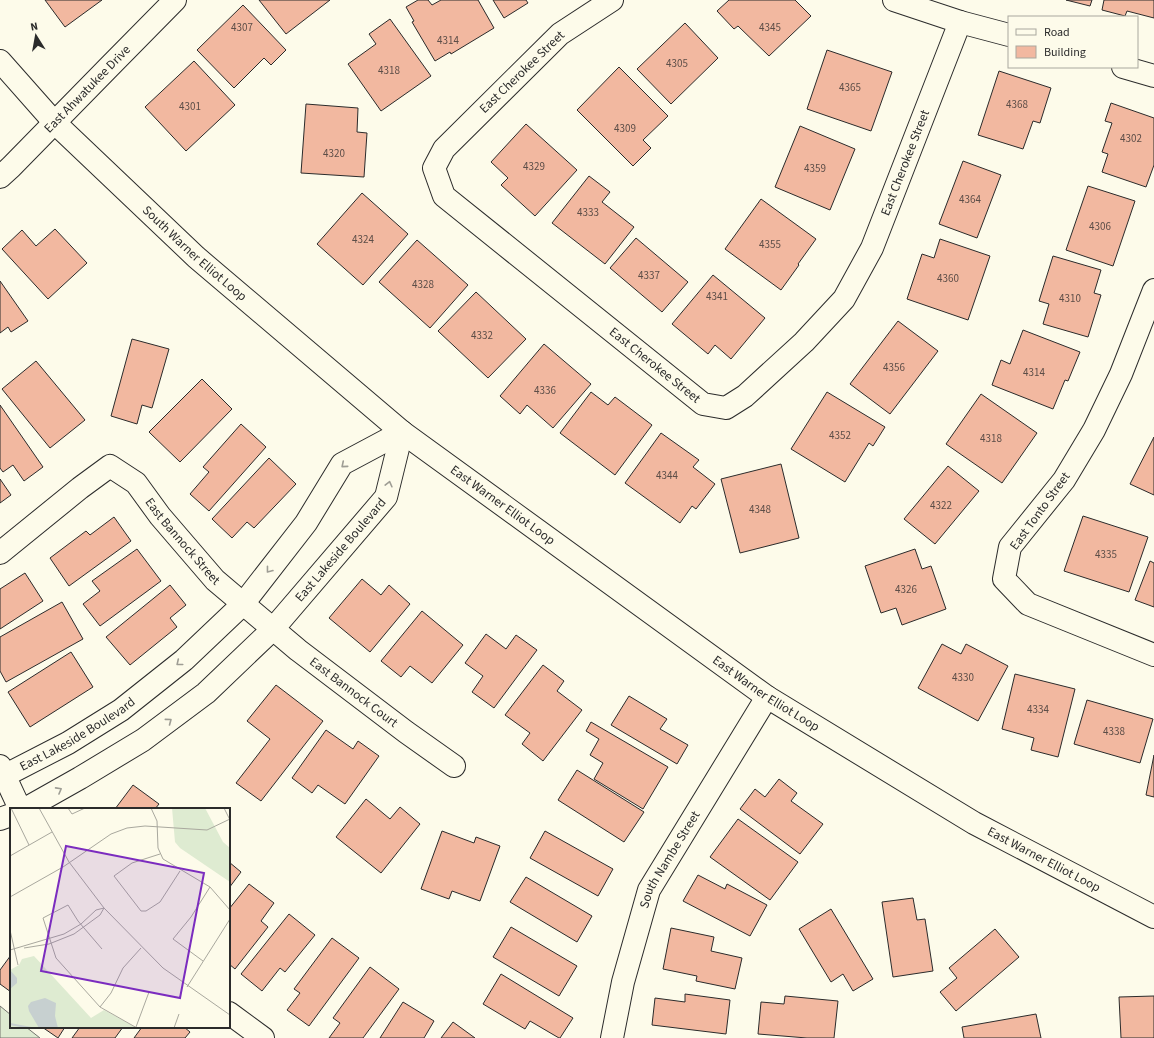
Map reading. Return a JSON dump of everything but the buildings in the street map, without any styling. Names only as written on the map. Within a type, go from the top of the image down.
[{"type":"street","name":"East Ahwatukee Drive","points":[[0,177],[175,0]]},
{"type":"street","name":"East Cherokee Street","points":[[612,0],[560,34],[444,149],[434,168],[444,196],[703,404],[726,408],[745,396],[804,342],[844,299],[872,248],[960,22]]},
{"type":"street","points":[[894,0],[960,22],[1008,35]]},
{"type":"street","name":"South Warner Elliot Loop","points":[[0,61],[54,122],[196,257],[402,432]]},
{"type":"street","points":[[1126,68],[1154,76]]},
{"type":"street","name":"East Tonto Street","points":[[1154,290],[1120,374],[1094,430],[1064,480],[1010,548],[1004,579],[1028,604],[1154,656]]},
{"type":"street","name":"East Lakeside Boulevard","points":[[27,808],[143,740],[206,693],[258,616],[306,523],[342,464],[402,432]]},
{"type":"street","name":"East Lakeside Boulevard","points":[[1,773],[68,743],[121,710],[184,660],[258,616],[386,497],[402,432]]},
{"type":"street","name":"East Warner Elliot Loop","points":[[402,432],[767,697],[974,823],[1154,917]]},
{"type":"street","name":"East Bannock Street","points":[[0,553],[80,488],[110,466],[136,483],[160,516],[215,580],[258,616]]},
{"type":"street","name":"East Bannock Court","points":[[258,616],[298,650],[406,732],[454,766]]},
{"type":"street","name":"South Nambe Street","points":[[612,1038],[623,982],[649,890],[767,697]]},
{"type":"street","points":[[1,773],[19,808]]},
{"type":"street","points":[[0,819],[10,815]]},
{"type":"street","points":[[230,1014],[263,1038]]},
{"type":"green space","points":[[0,1006],[10,1014],[10,1028],[27,1028],[40,1038],[0,1038]]}]
